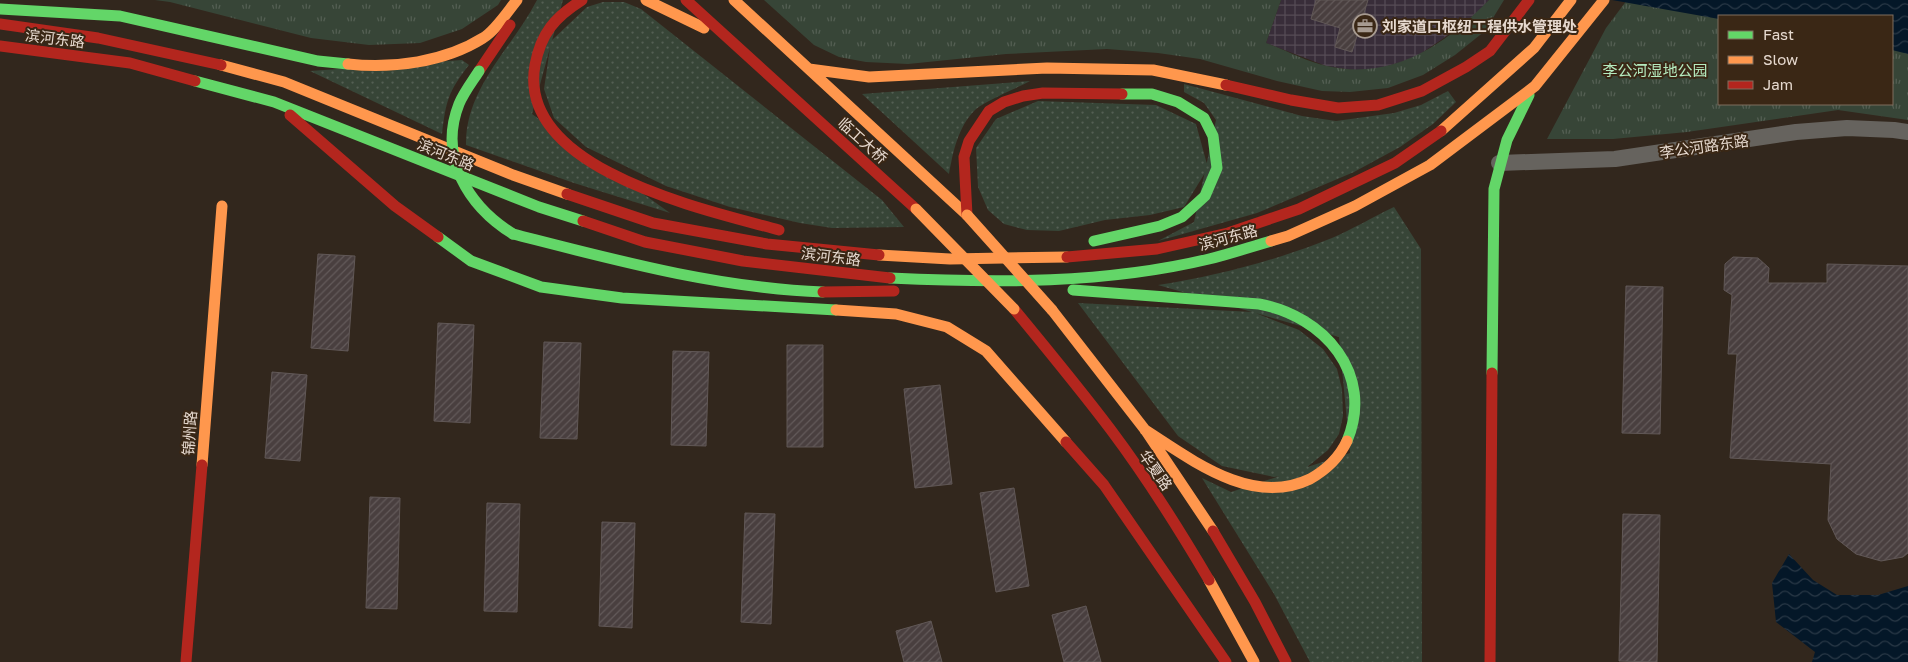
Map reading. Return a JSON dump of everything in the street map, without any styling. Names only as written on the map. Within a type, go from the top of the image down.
[{"type":"main road","points":[[0,9],[120,16],[318,61],[367,66],[436,58],[461,49],[485,36],[517,0]]},
{"type":"main road","points":[[524,0],[505,35],[462,98],[457,111],[453,133],[453,151],[457,168],[469,196],[488,218],[500,227],[514,234],[640,266],[737,285],[798,291],[863,294],[916,289],[956,281]]},
{"type":"main road","points":[[582,0],[564,11],[548,29],[538,50],[533,77],[538,102],[550,128],[569,148],[593,165],[673,201],[874,255]]},
{"type":"main road","points":[[646,0],[731,41]]},
{"type":"main road","name":"临工大桥","points":[[686,0],[916,209],[1014,309]]},
{"type":"main road","name":"临工大桥","points":[[734,0],[966,215],[1052,310]]},
{"type":"main road","points":[[809,69],[870,78],[1047,68],[1153,70],[1195,77],[1291,100],[1338,108],[1378,105],[1422,91],[1466,67],[1490,51],[1529,0]]},
{"type":"main road","name":"滨河东路","points":[[0,24],[98,38],[205,61],[284,82],[513,175],[653,223],[767,244],[874,255],[950,259],[1019,259],[1086,256],[1157,249],[1228,233],[1298,209],[1395,163],[1449,126],[1534,48],[1571,0]]},
{"type":"main road","name":"滨河东路","points":[[0,46],[130,63],[274,102],[539,207],[645,242],[744,261],[875,277],[1000,281],[1068,279],[1136,272],[1208,259],[1288,236],[1355,206],[1430,165],[1535,86],[1604,0]]},
{"type":"main road","points":[[1490,662],[1494,189],[1505,143],[1517,116],[1535,86]]},
{"type":"main road","points":[[966,215],[964,158],[966,149],[978,126],[990,111],[1004,102],[1042,93],[1152,94],[1178,102],[1204,118],[1213,136],[1217,168],[1205,196],[1182,217],[1160,226],[1019,259]]},
{"type":"main road","points":[[274,102],[396,206],[471,261],[542,287],[622,298],[896,314],[947,327],[986,351],[1104,485],[1226,662]]},
{"type":"main road","name":"锦州路","points":[[186,662],[222,206]]},
{"type":"main road","points":[[1000,281],[1086,292],[1248,303],[1288,312],[1315,328],[1330,341],[1341,356],[1350,376],[1356,399],[1354,422],[1336,459],[1321,474],[1299,484],[1282,487],[1265,488],[1240,483],[1216,474],[1145,430]]},
{"type":"main road","name":"华夏路","points":[[1014,309],[1089,401],[1158,498],[1220,599],[1254,662]]},
{"type":"main road","name":"华夏路","points":[[1052,310],[1145,430],[1211,529],[1271,632],[1286,662]]},
{"type":"street","name":"李公河路东路","points":[[1499,163],[1615,159],[1804,131],[1847,128],[1908,132]]},
{"type":"shaded area","name":"刘家道口枢纽工程供水管理处","points":[[1281,0],[1489,0],[1477,13],[1414,58],[1381,68],[1359,71],[1326,66],[1266,43]]},
{"type":"green space","points":[[155,0],[501,0],[498,5],[462,29],[420,43],[369,45],[311,38],[170,2]]},
{"type":"green space","points":[[537,0],[563,0],[532,114],[670,213],[574,183],[466,145],[468,124],[473,105],[482,86]]},
{"type":"green space","points":[[764,0],[1281,0],[1266,43],[1319,64],[1351,69],[1374,68],[1395,64],[1416,56],[1436,45],[1489,0],[1504,0],[1485,31],[1455,55],[1423,75],[1388,88],[1350,92],[1322,91],[1277,81],[1200,59],[1107,49],[1006,54],[908,64],[866,62],[839,57],[814,45]]},
{"type":"green space","name":"李公河湿地公园","points":[[1627,0],[1908,0],[1908,120],[1838,110],[1687,132],[1613,139],[1547,139],[1606,28]]},
{"type":"green space","points":[[603,2],[624,2],[641,9],[882,200],[904,227],[832,228],[800,223],[730,207],[666,186],[586,147],[554,118],[544,89],[551,41],[587,7]]},
{"type":"green space","points":[[462,60],[469,65],[449,97],[442,134],[310,71]]},
{"type":"green space","points":[[1030,81],[992,99],[975,110],[960,132],[949,174],[862,94]]},
{"type":"green space","points":[[1184,84],[1302,116],[1336,121],[1394,113],[1421,105],[1448,91],[1456,102],[1433,124],[1400,147],[1354,172],[1257,213],[1158,241],[1194,222],[1216,120],[1204,103],[1184,92]]},
{"type":"green space","points":[[1038,101],[1156,105],[1196,124],[1208,168],[1184,207],[1150,215],[1105,220],[1059,231],[1027,230],[1004,224],[988,210],[978,187],[976,148],[996,119]]},
{"type":"green space","points":[[1394,207],[1421,249],[1422,662],[1310,662],[1274,594],[1202,478],[1231,492],[1350,453],[1339,337],[1158,285],[1224,272],[1290,253],[1348,231]]},
{"type":"green space","points":[[1078,303],[1253,312],[1299,330],[1323,349],[1337,369],[1342,389],[1343,416],[1339,434],[1328,450],[1300,473],[1274,477],[1222,466],[1178,436]]},
{"type":"water","points":[[1612,0],[1908,0],[1908,54],[1893,50],[1893,15],[1718,15],[1718,19]]},
{"type":"water","points":[[1789,554],[1813,580],[1837,595],[1878,595],[1908,586],[1908,662],[1812,662],[1815,652],[1776,622],[1772,583]]},
{"type":"building","points":[[1316,0],[1368,0],[1352,52],[1335,47],[1340,28],[1311,19]]},
{"type":"building","points":[[318,254],[355,256],[348,351],[311,348]]},
{"type":"building","points":[[1733,257],[1758,258],[1769,268],[1768,283],[1827,283],[1827,264],[1908,266],[1908,553],[1903,557],[1881,561],[1856,554],[1837,539],[1828,520],[1831,464],[1730,458],[1737,354],[1728,354],[1732,295],[1724,290],[1725,264]]},
{"type":"building","points":[[1626,286],[1663,287],[1660,434],[1622,433]]},
{"type":"building","points":[[438,323],[474,325],[470,423],[434,421]]},
{"type":"building","points":[[544,342],[581,343],[577,439],[540,438]]},
{"type":"building","points":[[787,345],[823,345],[823,447],[787,447]]},
{"type":"building","points":[[673,351],[709,352],[706,446],[671,445]]},
{"type":"building","points":[[272,372],[307,375],[300,461],[265,458]]},
{"type":"building","points":[[940,385],[952,484],[915,488],[904,389]]},
{"type":"building","points":[[1014,488],[1029,586],[996,592],[980,493]]},
{"type":"building","points":[[370,497],[400,498],[397,609],[366,608]]},
{"type":"building","points":[[487,503],[520,504],[517,612],[484,611]]},
{"type":"building","points":[[745,513],[775,514],[771,624],[741,622]]},
{"type":"building","points":[[1623,514],[1660,515],[1657,662],[1619,661]]},
{"type":"building","points":[[602,522],[635,523],[632,628],[599,626]]},
{"type":"building","points":[[1086,606],[1101,662],[1064,662],[1052,615]]},
{"type":"building","points":[[931,621],[942,662],[904,662],[896,631]]},
{"type":"traffic: fast","points":[[0,9],[120,16],[318,61],[348,64]]},
{"type":"traffic: fast","points":[[479,71],[459,104],[453,124],[452,143],[455,161],[461,178],[471,195],[497,223],[513,234]]},
{"type":"traffic: fast","points":[[195,81],[274,102],[539,207],[583,221]]},
{"type":"traffic: fast","points":[[1094,241],[1160,226],[1182,217],[1205,196],[1217,168],[1213,136],[1204,118],[1178,102],[1152,94],[1122,94]]},
{"type":"traffic: fast","points":[[1492,373],[1494,189],[1507,140],[1529,95]]},
{"type":"traffic: fast","points":[[513,234],[628,263],[705,279],[744,285],[823,292]]},
{"type":"traffic: fast","points":[[438,237],[471,261],[541,287],[622,298],[836,310]]},
{"type":"traffic: fast","points":[[890,278],[1010,281],[1090,277],[1170,267],[1217,257],[1271,241]]},
{"type":"traffic: fast","points":[[1073,290],[1259,304],[1283,311],[1304,321],[1323,335],[1338,352],[1349,371],[1354,393],[1354,416],[1347,441]]},
{"type":"traffic: slow","points":[[348,64],[400,64],[418,62],[452,53],[488,35],[517,0]]},
{"type":"traffic: slow","points":[[646,0],[704,28]]},
{"type":"traffic: slow","points":[[734,0],[967,215]]},
{"type":"traffic: slow","points":[[1441,131],[1534,48],[1571,0]]},
{"type":"traffic: slow","points":[[1271,241],[1288,236],[1355,206],[1430,165],[1535,86],[1604,0]]},
{"type":"traffic: slow","points":[[221,65],[284,82],[513,175],[567,194]]},
{"type":"traffic: slow","points":[[809,69],[869,77],[1047,68],[1153,70],[1226,85]]},
{"type":"traffic: slow","points":[[202,465],[222,206]]},
{"type":"traffic: slow","points":[[916,209],[1014,309]]},
{"type":"traffic: slow","points":[[967,215],[1052,310]]},
{"type":"traffic: slow","points":[[879,255],[950,259],[1067,257]]},
{"type":"traffic: slow","points":[[836,310],[896,314],[947,327],[986,351],[1066,442]]},
{"type":"traffic: slow","points":[[1052,310],[1146,431],[1213,531]]},
{"type":"traffic: slow","points":[[1145,430],[1182,454],[1223,476],[1245,484],[1266,487],[1288,486],[1310,479],[1332,463],[1347,441]]},
{"type":"traffic: slow","points":[[1209,580],[1254,662]]},
{"type":"traffic: jam","points":[[582,0],[564,13],[545,35],[535,65],[537,101],[555,132],[585,158],[623,179],[665,197],[779,230]]},
{"type":"traffic: jam","points":[[686,0],[916,209]]},
{"type":"traffic: jam","points":[[1226,85],[1291,100],[1338,108],[1378,105],[1422,91],[1466,67],[1490,51],[1529,0]]},
{"type":"traffic: jam","points":[[0,24],[98,38],[221,65]]},
{"type":"traffic: jam","points":[[479,71],[510,25]]},
{"type":"traffic: jam","points":[[0,46],[130,63],[195,81]]},
{"type":"traffic: jam","points":[[967,215],[964,157],[969,141],[989,111],[1004,102],[1023,96],[1043,93],[1122,94]]},
{"type":"traffic: jam","points":[[290,115],[395,206],[438,237]]},
{"type":"traffic: jam","points":[[1067,257],[1157,249],[1228,233],[1299,209],[1395,163],[1441,131]]},
{"type":"traffic: jam","points":[[567,194],[653,223],[767,244],[879,255]]},
{"type":"traffic: jam","points":[[583,221],[645,242],[743,261],[890,278]]},
{"type":"traffic: jam","points":[[823,292],[894,291]]},
{"type":"traffic: jam","points":[[1014,309],[1124,448],[1162,504],[1209,580]]},
{"type":"traffic: jam","points":[[1490,662],[1492,373]]},
{"type":"traffic: jam","points":[[1066,442],[1104,485],[1226,662]]},
{"type":"traffic: jam","points":[[186,662],[202,465]]},
{"type":"traffic: jam","points":[[1213,531],[1255,602],[1286,662]]},
{"type":"place","name":"刘家道口枢纽工程供水管理处","points":[[1365,26]]}]
